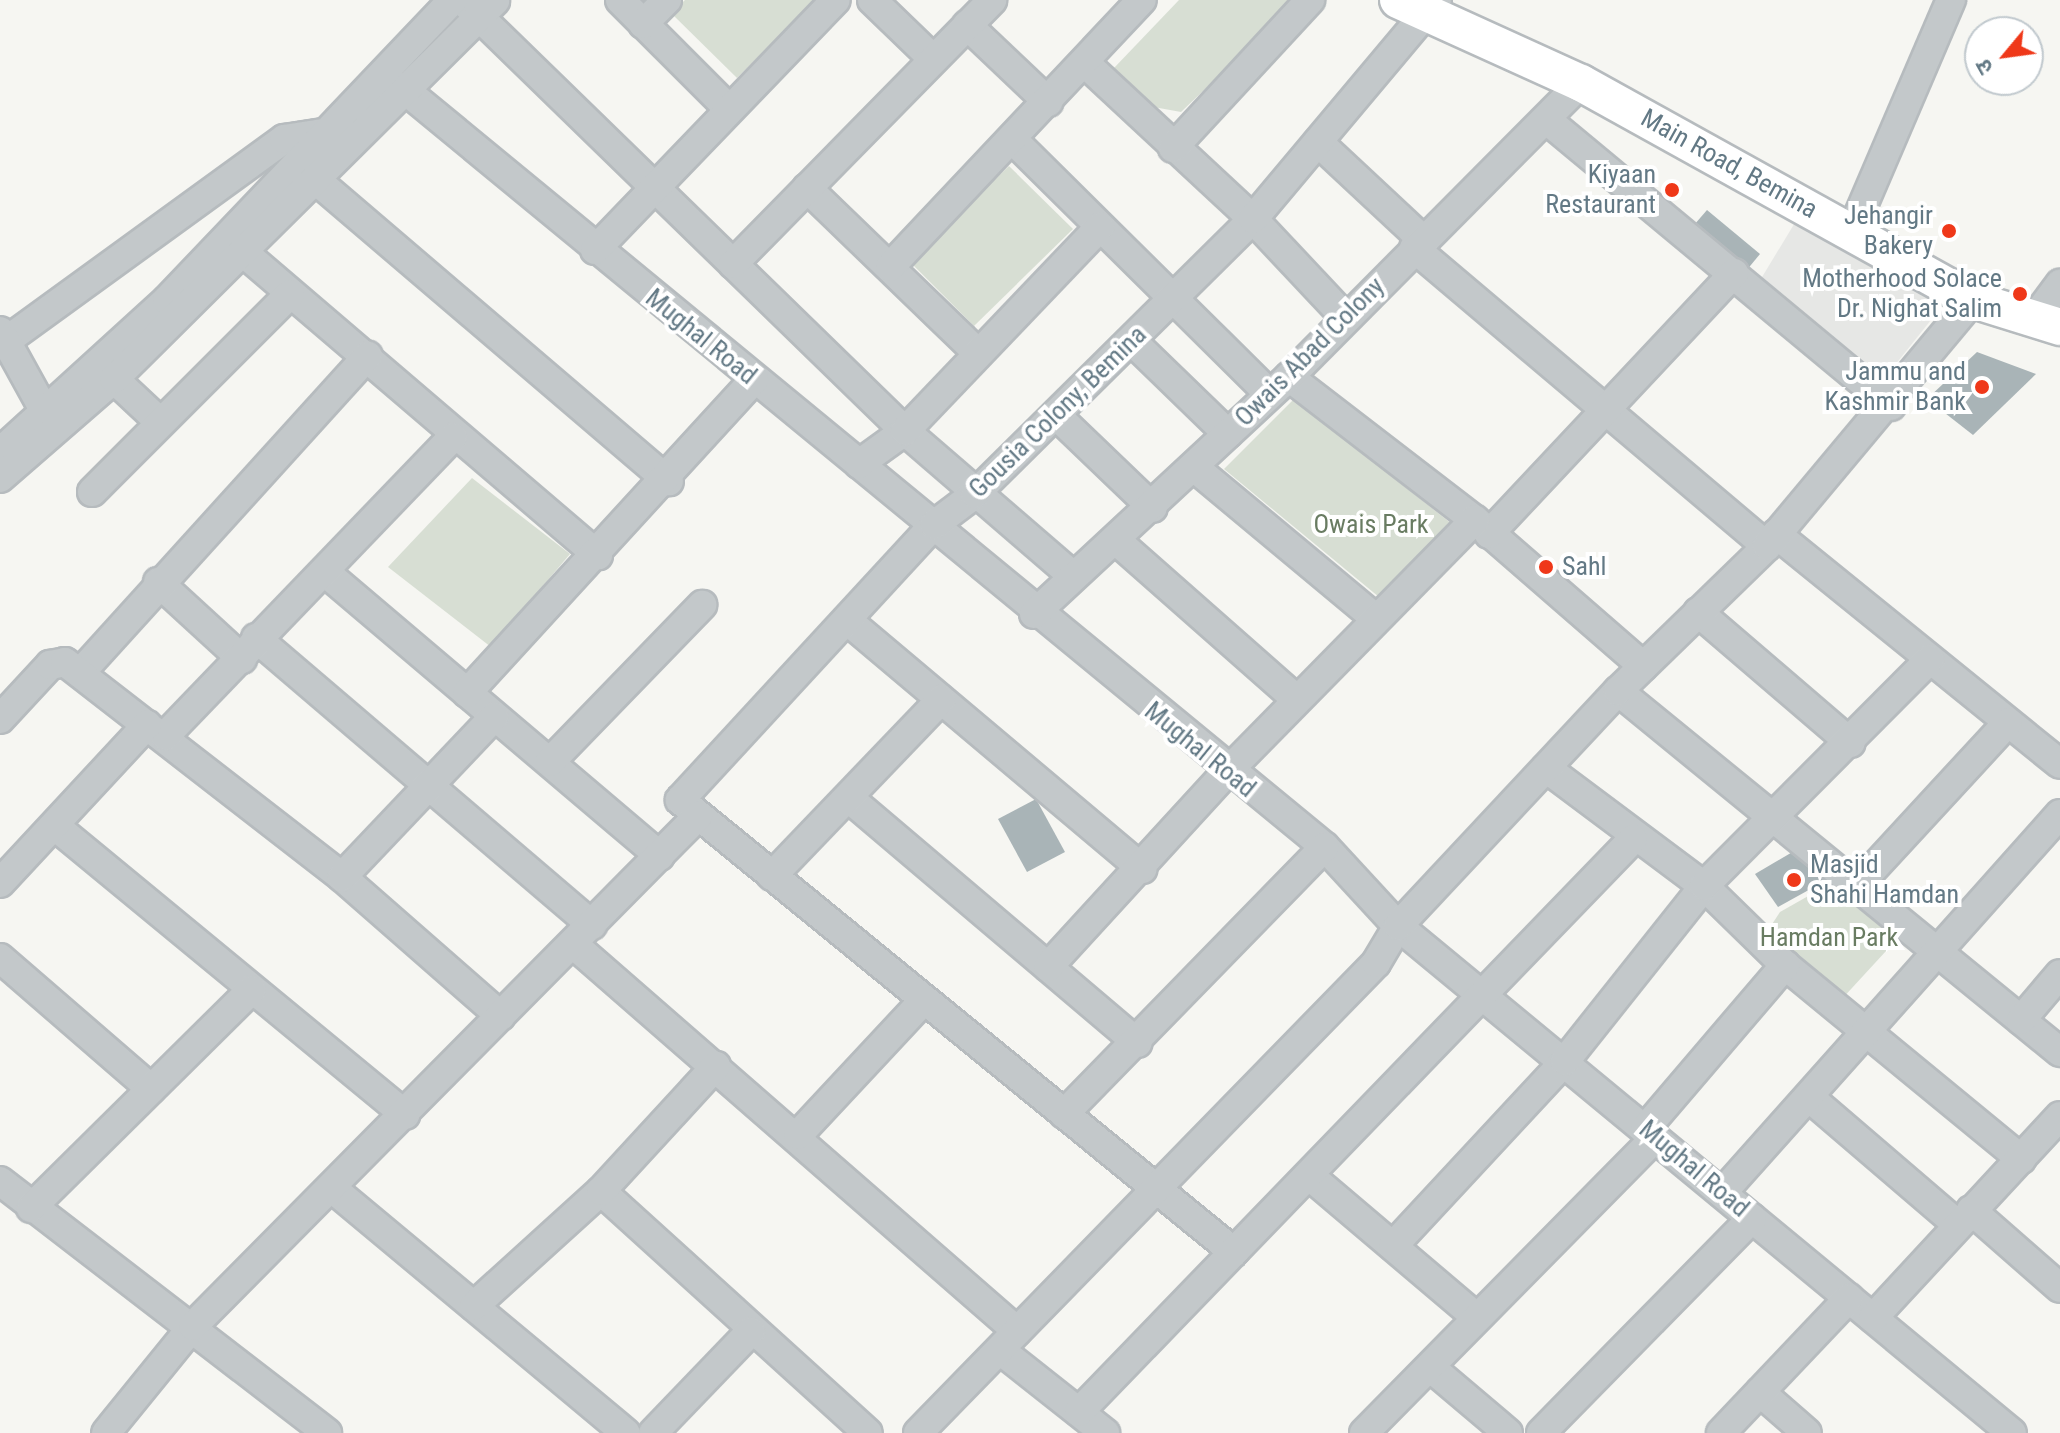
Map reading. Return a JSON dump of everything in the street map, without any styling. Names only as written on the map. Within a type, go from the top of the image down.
[{"type":"main road","name":"Main Road, Bemina","points":[[1421,6],[1581,83],[1973,300],[2047,323]]},
{"type":"street","points":[[0,478],[52,422],[235,244],[316,180],[393,84],[453,0]]},
{"type":"street","points":[[620,0],[729,109]]},
{"type":"street","points":[[643,24],[667,0]]},
{"type":"street","points":[[595,250],[836,0]]},
{"type":"street","points":[[872,0],[933,59]]},
{"type":"street","points":[[733,264],[992,0]]},
{"type":"street","points":[[890,267],[1142,0]]},
{"type":"street","points":[[1173,148],[1310,0]]},
{"type":"street","points":[[1851,233],[1951,0]]},
{"type":"street","points":[[0,452],[52,422],[114,379],[330,132],[393,84],[480,4],[655,188],[905,431],[1073,576]]},
{"type":"street","name":"Gousia Colony, Bemina","points":[[106,1433],[193,1326],[333,1189],[660,856],[689,808],[934,525],[975,494],[1175,301],[1253,219],[1318,142],[1421,6]]},
{"type":"street","points":[[967,25],[1048,102]]},
{"type":"street","points":[[1085,63],[1173,148],[1253,219],[1346,318]]},
{"type":"street","name":"Owais Abad Colony","points":[[1034,614],[1073,576],[1118,542],[1195,468],[1419,244],[1548,121],[1581,83]]},
{"type":"street","name":"Mughal Road","points":[[393,84],[934,525],[1034,614],[1226,773],[1325,847],[1398,926],[2012,1433]]},
{"type":"street","points":[[1548,121],[1891,406]]},
{"type":"street","points":[[52,422],[3,336],[284,139],[330,132]]},
{"type":"street","points":[[1012,139],[1175,301],[1279,385],[1482,527],[1643,666]]},
{"type":"street","points":[[1318,142],[1419,244],[1610,409],[1772,540],[2058,758]]},
{"type":"street","points":[[316,180],[669,481]]},
{"type":"street","points":[[807,188],[976,351]]},
{"type":"street","points":[[859,464],[905,431],[976,351],[1100,227]]},
{"type":"street","points":[[235,244],[290,294],[368,356],[453,437],[598,555]]},
{"type":"street","points":[[1048,967],[1142,869],[1296,699],[1376,619],[1610,409],[1734,273]]},
{"type":"street","points":[[2047,323],[2060,284]]},
{"type":"street","points":[[92,492],[290,294]]},
{"type":"street","points":[[935,1428],[1008,1340],[1159,1189],[1376,963],[1398,926],[1618,691],[1772,540],[1891,406],[1973,300]]},
{"type":"street","points":[[1133,342],[1228,434]]},
{"type":"street","points":[[81,672],[158,582],[368,356]]},
{"type":"street","points":[[114,379],[160,422]]},
{"type":"street","points":[[467,693],[669,481],[754,380]]},
{"type":"street","points":[[1056,415],[1153,508]]},
{"type":"street","points":[[0,883],[156,730],[249,649],[453,437]]},
{"type":"street","points":[[1195,468],[1376,619]]},
{"type":"street","points":[[1118,542],[1296,699]]},
{"type":"street","points":[[325,572],[660,856]]},
{"type":"street","points":[[158,582],[428,784],[716,1066],[798,1135],[1079,1412],[1105,1433]]},
{"type":"street","points":[[550,762],[702,605]]},
{"type":"street","points":[[1698,612],[1851,743]]},
{"type":"street","points":[[848,621],[1142,869]]},
{"type":"street","points":[[1393,1246],[1565,1061],[1704,886],[1776,821],[1930,659]]},
{"type":"street","points":[[0,719],[50,665],[65,662],[342,877],[501,1016]]},
{"type":"street","points":[[1618,691],[2060,1052]]},
{"type":"street","points":[[772,876],[850,799],[941,700]]},
{"type":"street","points":[[342,877],[494,717]]},
{"type":"street","points":[[1856,887],[2008,722]]},
{"type":"street","points":[[1546,768],[1633,839],[1704,886],[1785,965],[2021,1159]]},
{"type":"street","points":[[850,799],[1138,1043]]},
{"type":"street","points":[[689,808],[1234,1252]]},
{"type":"street","points":[[1722,1193],[1869,1034],[2060,814]]},
{"type":"street","points":[[55,826],[405,1115]]},
{"type":"street","points":[[1079,1412],[1311,1177],[1633,839]]},
{"type":"street","points":[[1064,1114],[1138,1043],[1325,847]]},
{"type":"street","points":[[0,958],[151,1089]]},
{"type":"street","points":[[1364,1433],[1650,1133],[1785,965]]},
{"type":"street","points":[[2021,1020],[2060,974]]},
{"type":"street","points":[[31,1208],[251,990]]},
{"type":"street","points":[[798,1135],[924,1000]]},
{"type":"street","points":[[474,1306],[601,1191],[716,1066]]},
{"type":"street","points":[[1810,1098],[2060,1288]]},
{"type":"street","points":[[1873,1318],[2060,1116]]},
{"type":"street","points":[[1311,1177],[1474,1315]]},
{"type":"street","points":[[0,1181],[31,1208],[193,1326],[327,1433]]},
{"type":"street","points":[[333,1189],[626,1433]]},
{"type":"street","points":[[601,1191],[751,1331],[868,1433]]},
{"type":"street","points":[[1541,1433],[1752,1218]]},
{"type":"street","points":[[1721,1433],[1849,1298]]},
{"type":"street","points":[[653,1433],[751,1331]]},
{"type":"street","points":[[1430,1367],[1508,1433]]},
{"type":"street","points":[[1760,1392],[1807,1433]]},
{"type":"shaded area","points":[[1799,216],[1939,284],[1939,310],[1883,380],[1759,282]]},
{"type":"green space","points":[[685,0],[814,0],[737,78],[671,13]]},
{"type":"green space","points":[[1179,0],[1293,0],[1294,4],[1181,112],[1137,104],[1114,68]]},
{"type":"green space","points":[[1009,166],[1073,229],[974,326],[909,261]]},
{"type":"green space","name":"Owais Park","points":[[1294,399],[1457,528],[1379,597],[1224,469]]},
{"type":"green space","points":[[472,478],[570,554],[491,647],[388,567]]},
{"type":"green space","name":"Hamdan Park","points":[[1842,894],[1898,938],[1840,1001],[1763,938],[1780,912],[1810,895]]},
{"type":"building","points":[[1707,210],[1760,254],[1741,277],[1688,232]]},
{"type":"building","name":"Jammu and Kashmir Bank","points":[[1977,352],[2036,374],[1973,435],[1927,399]]},
{"type":"building","points":[[1036,799],[1065,852],[1027,872],[998,819]]},
{"type":"building","name":"Masjid Shahi Hamdan","points":[[1801,847],[1834,876],[1778,907],[1755,874]]},
{"type":"place","name":"Kiyaan Restaurant","points":[[1672,190]]},
{"type":"place","name":"Jehangir Bakery","points":[[1949,231]]},
{"type":"place","name":"Motherhood Solace Dr. Nighat Salim","points":[[2020,294]]},
{"type":"place","name":"Jammu and Kashmir Bank","points":[[1982,387]]},
{"type":"place","name":"Sahl","points":[[1546,567]]},
{"type":"place","name":"Masjid Shahi Hamdan","points":[[1794,880]]}]
